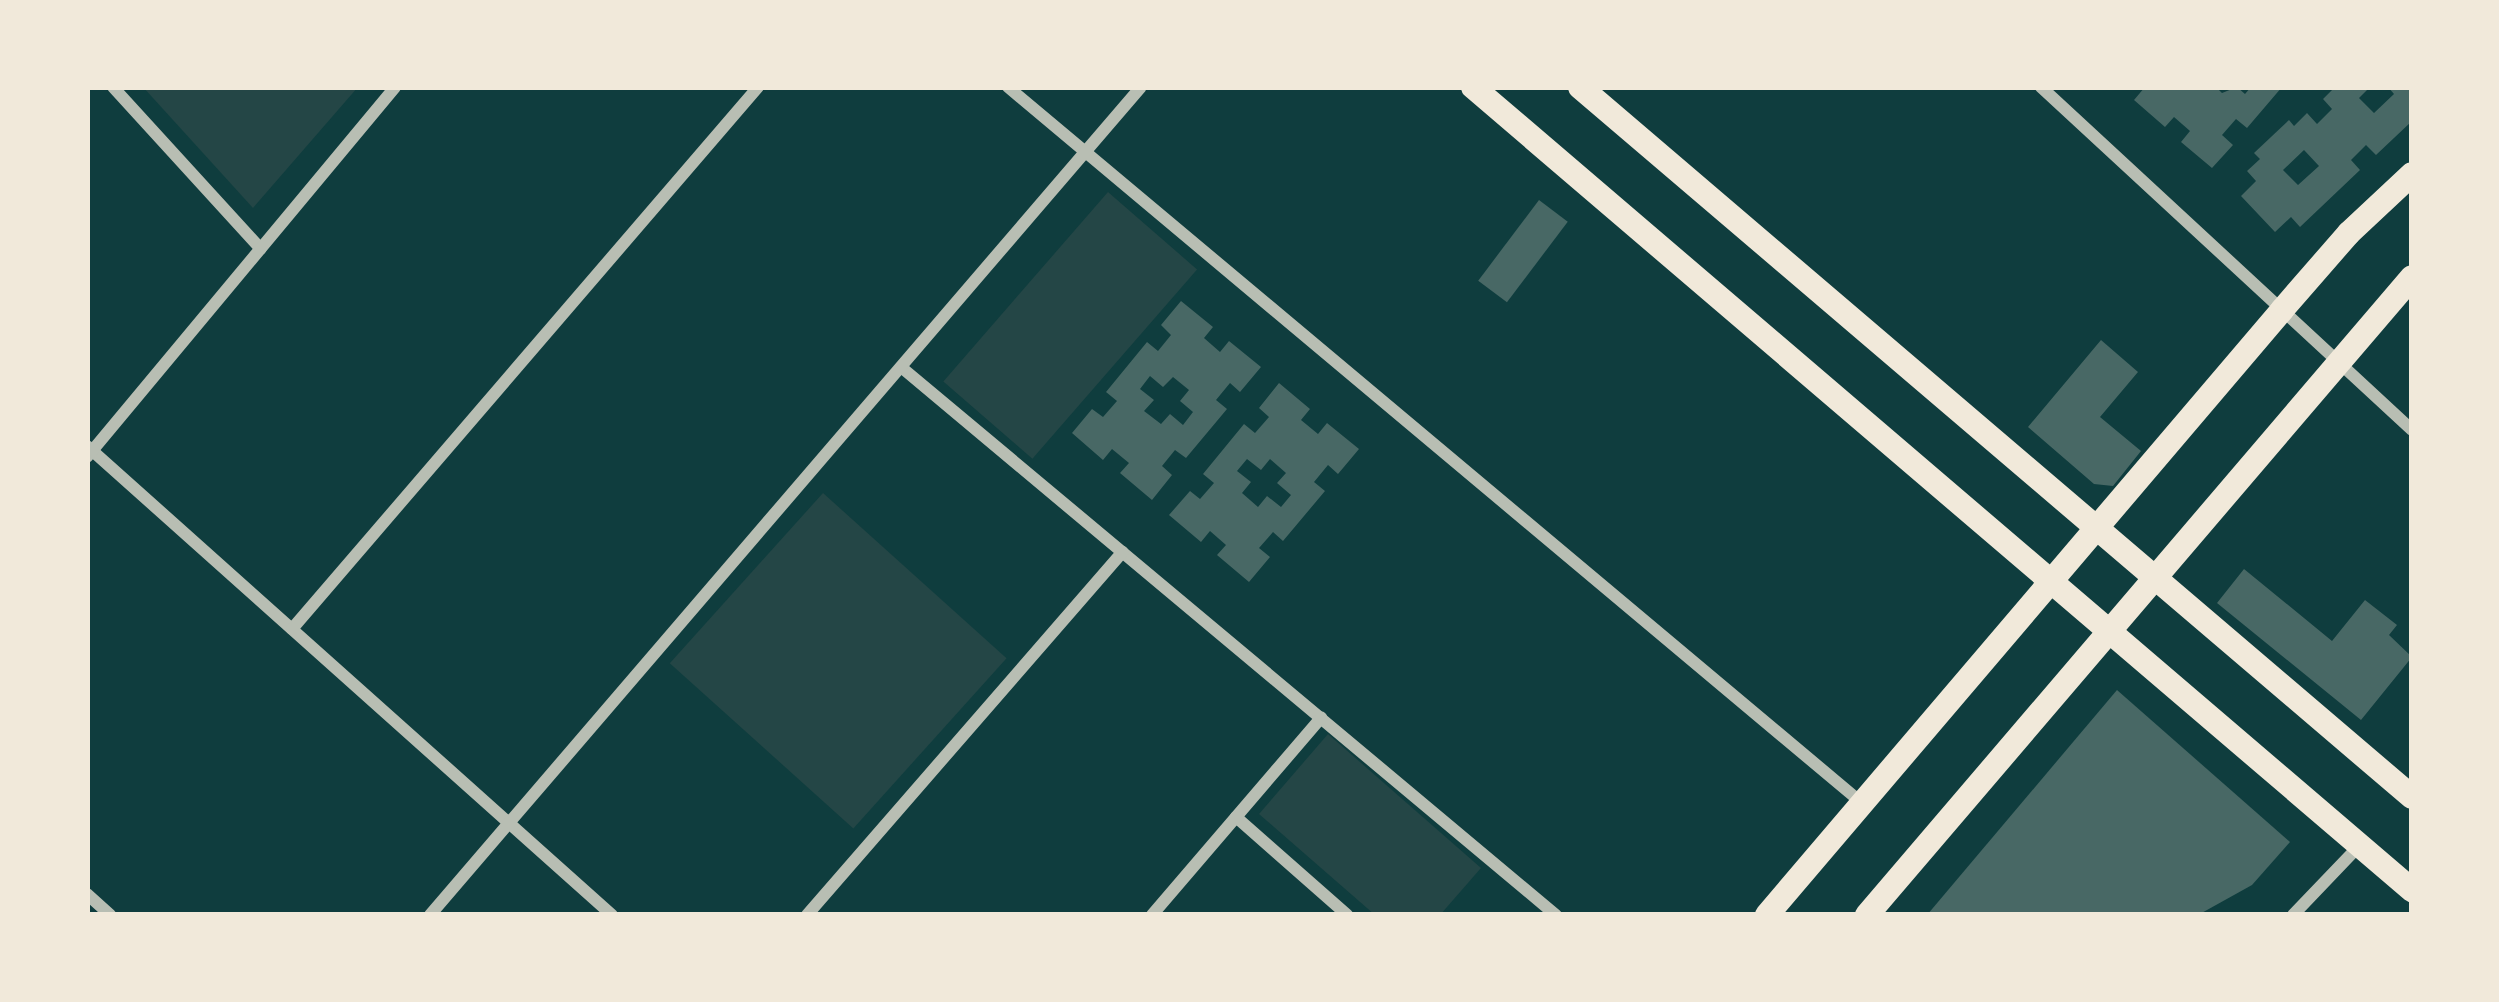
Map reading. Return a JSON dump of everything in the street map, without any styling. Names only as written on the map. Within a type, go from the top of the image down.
[{"type":"main road","points":[[1473,87],[2412,890]]},
{"type":"main road","points":[[1580,87],[2412,796]]},
{"type":"main road","points":[[1768,915],[2282,310],[2349,233],[2412,174]]},
{"type":"main road","points":[[1867,915],[2412,277]]},
{"type":"street","points":[[113,87],[261,249]]},
{"type":"street","points":[[395,87],[89,451],[612,915]]},
{"type":"street","points":[[292,628],[758,87]]},
{"type":"street","points":[[1008,87],[1863,803]]},
{"type":"street","points":[[430,915],[1142,87]]},
{"type":"street","points":[[2042,87],[2336,365],[2412,430]]},
{"type":"street","points":[[901,367],[1556,915]]},
{"type":"street","points":[[807,915],[1122,552]]},
{"type":"street","points":[[1152,915],[1321,718]]},
{"type":"street","points":[[1236,817],[1347,915]]},
{"type":"street","points":[[2293,915],[2360,845]]},
{"type":"street","points":[[87,894],[110,915]]},
{"type":"shaded area","points":[[143,87],[358,87],[253,208]]},
{"type":"shaded area","points":[[1108,192],[1197,269],[1032,459],[943,381]]},
{"type":"shaded area","points":[[823,493],[1007,658],[853,828],[670,663]]},
{"type":"shaded area","points":[[1328,734],[1481,868],[1440,915],[1375,915],[1259,814]]},
{"type":"building","points":[[2145,87],[2216,87],[2222,93],[2237,87],[2245,94],[2251,87],[2282,87],[2247,128],[2236,119],[2222,135],[2233,145],[2212,168],[2181,142],[2190,131],[2174,117],[2165,127],[2134,100]]},
{"type":"building","points":[[2335,87],[2370,87],[2359,98],[2374,113],[2394,94],[2388,87],[2412,87],[2412,121],[2376,155],[2366,145],[2351,160],[2360,170],[2300,227],[2291,217],[2275,232],[2241,196],[2256,181],[2247,171],[2260,159],[2254,153],[2289,120],[2294,126],[2307,113],[2317,124],[2332,109],[2323,99]],"holes":[[[2304,150],[2319,166],[2298,185],[2283,170]]]},
{"type":"building","points":[[1539,200],[1568,222],[1507,302],[1478,281]]},
{"type":"building","points":[[1181,301],[1213,327],[1204,338],[1220,352],[1229,341],[1261,367],[1240,392],[1230,383],[1216,400],[1227,409],[1186,458],[1175,450],[1162,466],[1172,475],[1152,500],[1120,473],[1129,463],[1112,449],[1103,460],[1072,433],[1092,409],[1103,417],[1117,401],[1106,392],[1147,342],[1158,351],[1171,335],[1161,325]],"holes":[[[1150,376],[1163,387],[1173,377],[1189,390],[1180,401],[1193,412],[1183,425],[1170,414],[1161,424],[1144,411],[1154,400],[1140,389]]]},
{"type":"building","points":[[2101,340],[2138,372],[2100,417],[2141,451],[2113,486],[2094,484],[2028,427]]},
{"type":"building","points":[[1279,383],[1310,409],[1301,420],[1318,434],[1327,423],[1359,449],[1338,474],[1328,465],[1314,482],[1325,491],[1283,541],[1273,532],[1259,548],[1270,557],[1249,582],[1217,555],[1226,545],[1210,531],[1201,542],[1169,515],[1190,491],[1200,499],[1214,483],[1203,474],[1244,424],[1255,433],[1269,417],[1259,408]],"holes":[[[1247,459],[1261,470],[1270,459],[1286,473],[1277,483],[1291,495],[1281,507],[1267,496],[1258,507],[1242,493],[1251,482],[1237,471]]]},
{"type":"building","points":[[2244,569],[2332,641],[2365,600],[2397,625],[2389,635],[2412,657],[2361,720],[2217,603]]},
{"type":"building","points":[[2117,690],[2290,842],[2252,885],[2198,915],[1927,915]]}]
